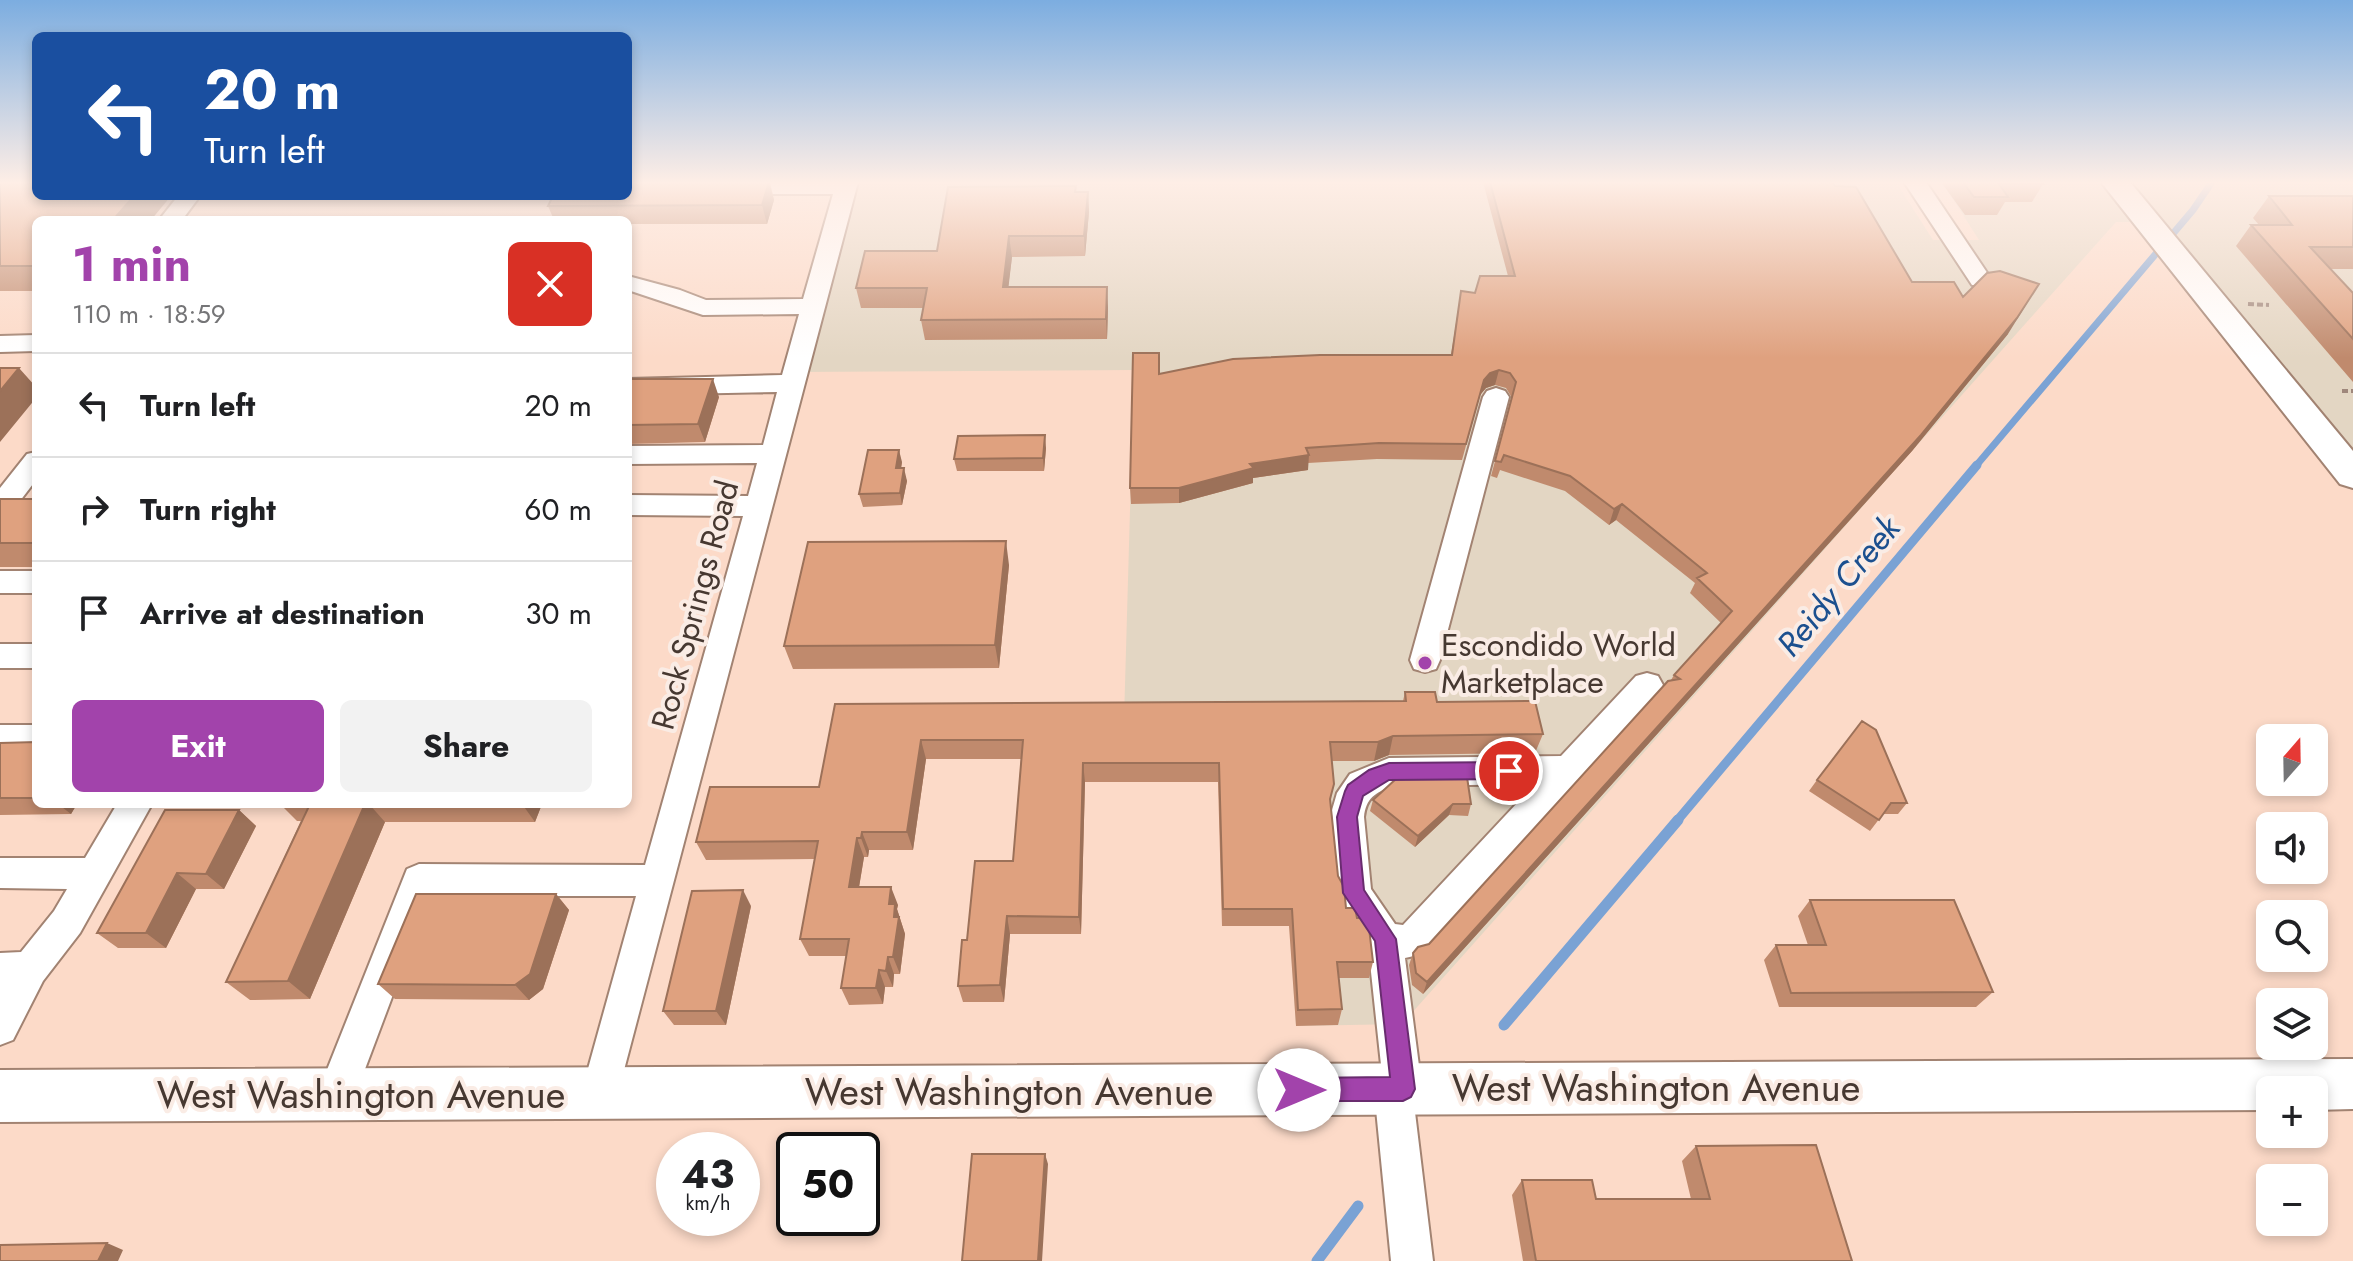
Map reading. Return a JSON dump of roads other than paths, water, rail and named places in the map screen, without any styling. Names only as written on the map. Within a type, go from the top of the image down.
[{"type":"main road","points":[[2163,241],[2353,475]]},
{"type":"main road","name":"West Washington Avenue","points":[[0,1096],[2353,1084]]},
{"type":"street","name":"Rock Springs Road","points":[[600,1094],[831,241]]},
{"type":"street","points":[[1958,241],[1990,284]]},
{"type":"street","points":[[632,284],[672,295],[703,308],[813,306]]},
{"type":"street","points":[[0,344],[32,343]]},
{"type":"street","points":[[632,387],[792,383]]},
{"type":"street","points":[[1425,660],[1496,397]]},
{"type":"street","points":[[632,455],[773,454]]},
{"type":"street","points":[[0,508],[32,466]]},
{"type":"street","points":[[632,505],[759,506]]},
{"type":"street","points":[[0,508],[32,510]]},
{"type":"street","points":[[0,582],[32,582]]},
{"type":"street","points":[[0,656],[32,656]]},
{"type":"street","points":[[1385,939],[1410,942],[1647,685]]},
{"type":"street","points":[[0,738],[32,738]]},
{"type":"street","points":[[1412,1261],[1385,939],[1354,893],[1347,817],[1349,803],[1362,784],[1389,772],[1569,770]]},
{"type":"street","points":[[0,1027],[15,970],[67,922],[133,808]]},
{"type":"street","points":[[0,873],[95,874]]},
{"type":"street","points":[[336,1095],[419,880],[657,881]]},
{"type":"waterway","name":"Reidy Creek","points":[[1975,467],[2167,241]]},
{"type":"waterway","name":"Reidy Creek","points":[[1676,822],[1977,465]]},
{"type":"waterway","name":"Reidy Creek","points":[[1504,1025],[1678,820]]},
{"type":"waterway","name":"Reidy Creek","points":[[1317,1261],[1358,1206]]},
{"type":"place","name":"Escondido World Marketplace","points":[[1425,663]]}]
